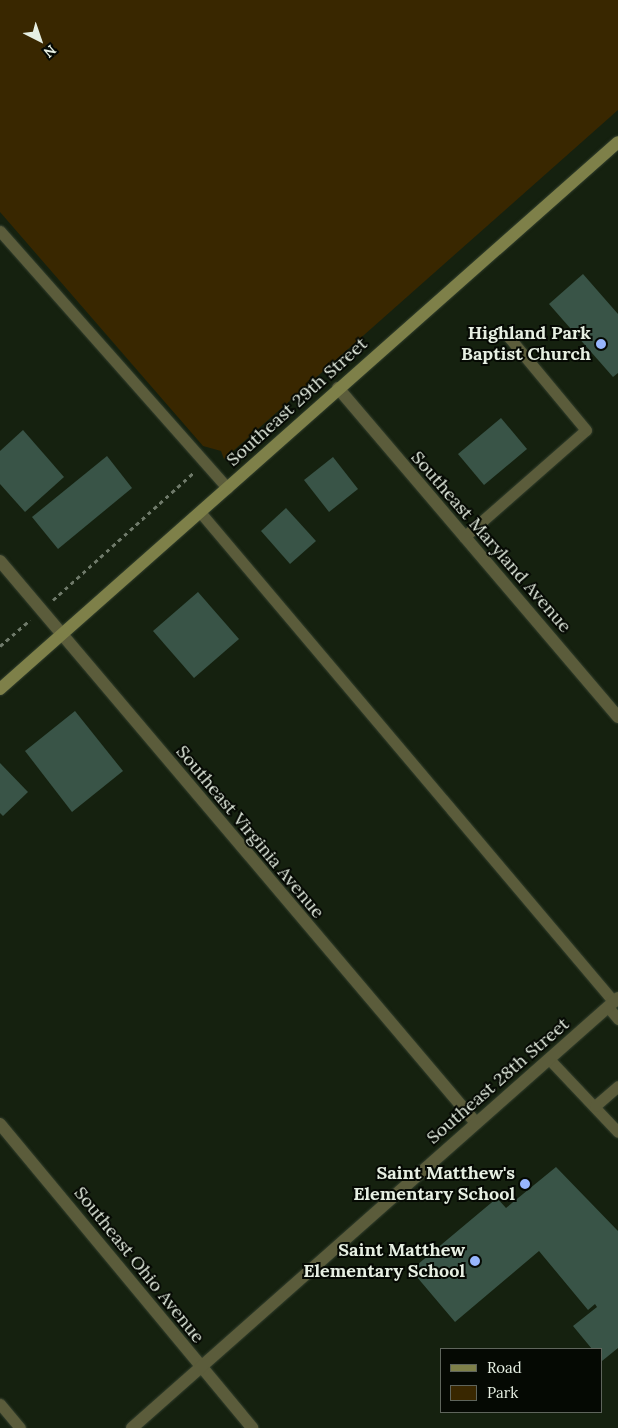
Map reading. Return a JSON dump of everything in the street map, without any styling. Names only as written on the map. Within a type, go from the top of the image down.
[{"type":"main road","name":"Southeast 29th Street","points":[[0,689],[618,142]]},
{"type":"street","name":"Southeast Maryland Avenue","points":[[338,388],[618,717]]},
{"type":"street","name":"Southeast Virginia Avenue","points":[[0,562],[63,633],[137,726],[476,1123]]},
{"type":"street","name":"Southeast 28th Street","points":[[132,1428],[613,1003]]},
{"type":"street","name":"Southeast Ohio Avenue","points":[[0,1124],[252,1428]]},
{"type":"lane","points":[[0,231],[227,488]]},
{"type":"lane","points":[[464,537],[586,430],[508,336]]},
{"type":"lane","points":[[200,512],[613,1003],[618,1019]]},
{"type":"lane","points":[[549,1059],[582,1097],[595,1106],[618,1132]]},
{"type":"lane","points":[[595,1106],[618,1086]]},
{"type":"lane","points":[[0,1404],[20,1428]]},
{"type":"path","points":[[0,646],[204,463]]},
{"type":"green space","points":[[0,0],[618,0],[618,110],[224,459],[221,451],[203,446],[0,212]]},
{"type":"building","name":"Highland Park Baptist Church","points":[[583,274],[618,314],[618,373],[613,377],[549,304]]},
{"type":"building","points":[[501,418],[527,449],[484,485],[458,454]]},
{"type":"building","points":[[23,430],[64,477],[25,512],[0,484],[0,451]]},
{"type":"building","points":[[107,456],[132,488],[58,549],[32,517]]},
{"type":"building","points":[[333,457],[358,489],[329,512],[304,480]]},
{"type":"building","points":[[286,508],[316,541],[290,564],[261,531]]},
{"type":"building","points":[[198,592],[239,639],[194,678],[153,631]]},
{"type":"building","points":[[75,711],[123,771],[72,812],[25,751]]},
{"type":"building","points":[[0,763],[28,792],[3,816],[0,813]]},
{"type":"building","name":"Saint Matthew Elementary School","points":[[556,1167],[618,1231],[618,1348],[603,1360],[603,1348],[591,1348],[573,1326],[597,1307],[595,1304],[588,1310],[539,1251],[455,1322],[411,1270],[497,1198],[506,1208]]},
{"type":"place","name":"Highland Park Baptist Church","points":[[601,344]]},
{"type":"place","name":"Saint Matthew's Elementary School","points":[[525,1184]]},
{"type":"place","name":"Saint Matthew Elementary School","points":[[475,1261]]}]
